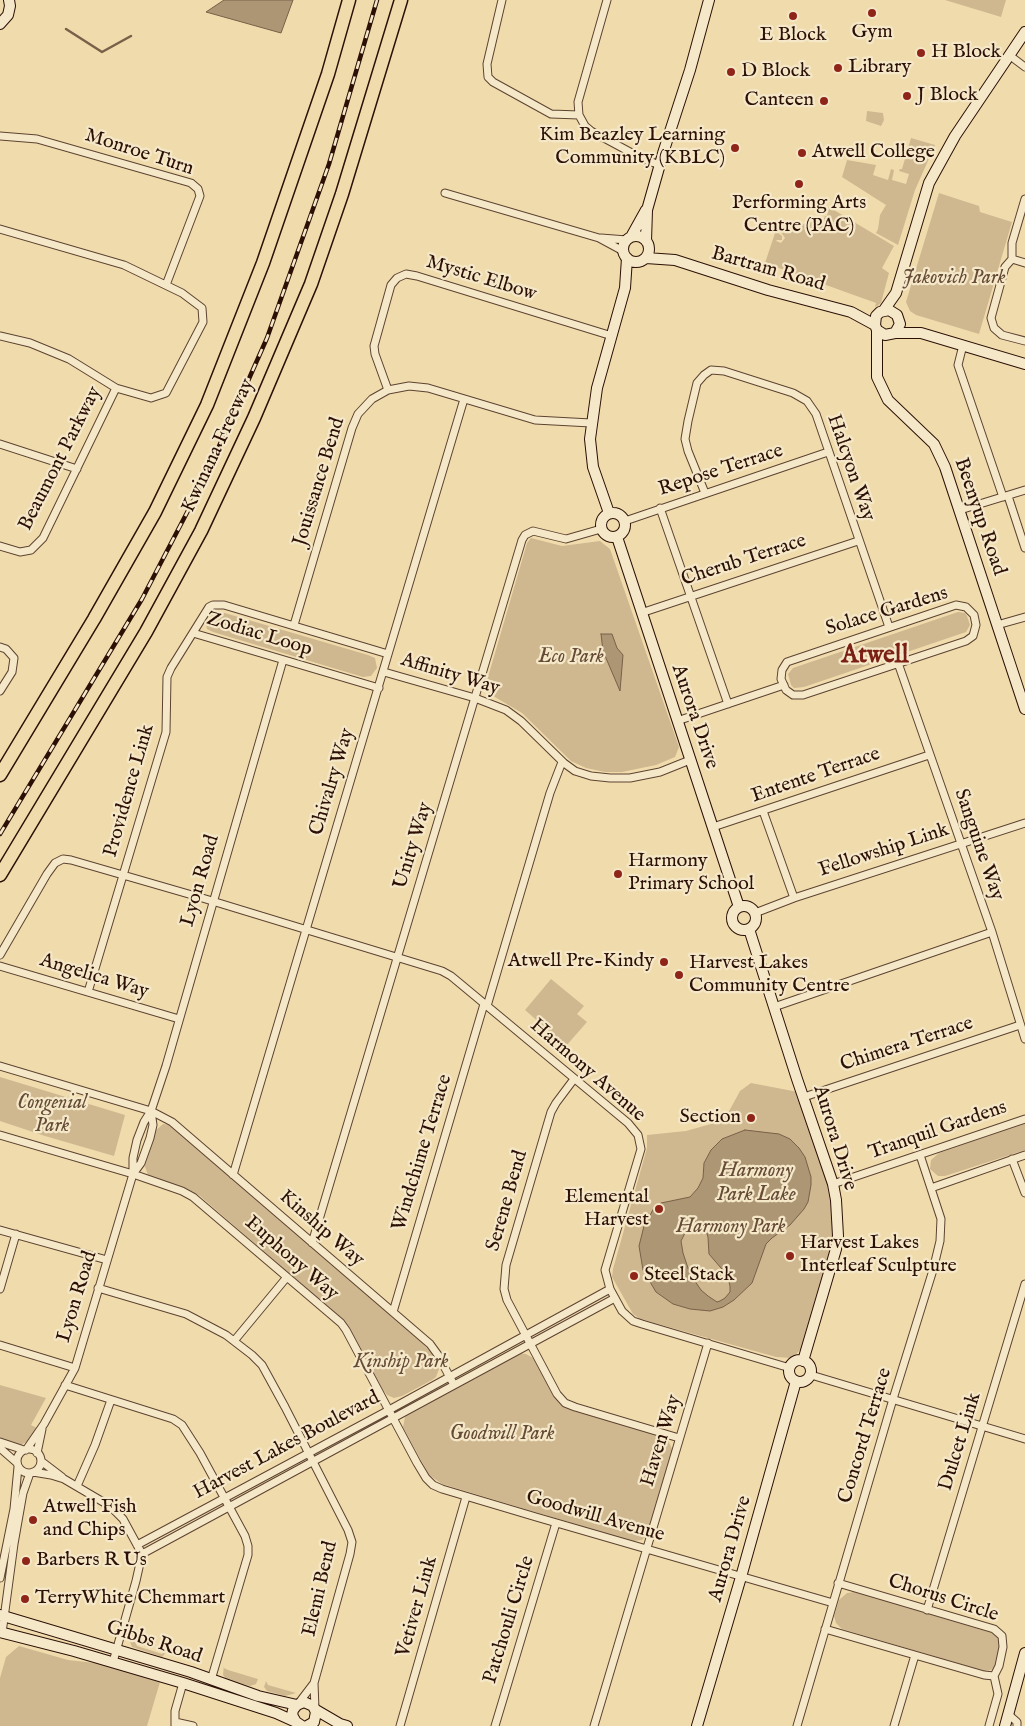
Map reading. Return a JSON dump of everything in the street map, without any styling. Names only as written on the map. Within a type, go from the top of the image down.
[{"type":"highway","name":"Kwinana Freeway","points":[[0,775],[94,620],[154,512],[207,405],[263,263],[328,74],[349,0]]},
{"type":"highway","name":"Kwinana Freeway","points":[[0,875],[146,632],[201,531],[250,426],[311,284],[372,100],[401,0]]},
{"type":"street","points":[[0,24],[8,15],[9,0]]},
{"type":"street","points":[[502,0],[487,64],[488,77],[493,82],[551,114],[579,115]]},
{"type":"street","points":[[607,0],[580,95],[577,108],[579,115],[585,126],[596,134],[643,159],[660,165]]},
{"type":"street","points":[[625,288],[649,249],[647,243],[647,210],[690,70],[709,0]]},
{"type":"street","points":[[1025,32],[955,136],[929,183],[896,293],[874,321],[876,328],[885,335],[921,333],[1025,364]]},
{"type":"street","points":[[1009,55],[1025,67]]},
{"type":"street","name":"Monroe Turn","points":[[0,136],[37,138],[181,179],[191,183],[198,189],[200,196],[166,285]]},
{"type":"street","points":[[445,193],[599,238],[639,236],[647,243]]},
{"type":"street","points":[[1025,199],[1012,243],[1012,259],[1006,267],[991,318],[994,328],[1002,335],[1025,341]]},
{"type":"street","points":[[609,513],[593,467],[590,439],[591,423],[597,388],[625,288],[625,255],[623,247],[647,210]]},
{"type":"street","points":[[0,229],[124,265],[182,293],[202,308],[203,322],[166,393],[151,398],[116,388]]},
{"type":"street","points":[[599,238],[631,261],[642,260]]},
{"type":"street","name":"Bartram Road","points":[[647,243],[675,260],[768,290],[851,312],[882,311]]},
{"type":"street","points":[[1012,259],[1025,263]]},
{"type":"street","name":"Bartram Road","points":[[642,260],[675,260]]},
{"type":"street","name":"Mystic Elbow","points":[[388,390],[374,346],[391,285],[397,278],[406,274],[612,336]]},
{"type":"street","points":[[878,353],[898,329],[896,293]]},
{"type":"street","points":[[882,311],[894,312],[921,333]]},
{"type":"street","name":"Bartram Road","points":[[851,312],[876,328]]},
{"type":"street","name":"Beenyup Road","points":[[876,328],[877,378],[888,400],[934,444],[945,467],[1025,708]]},
{"type":"street","name":"Beaumont Parkway","points":[[0,336],[30,343],[69,359],[116,388],[43,538],[30,550],[20,552],[0,546]]},
{"type":"street","points":[[963,345],[958,365],[1025,548]]},
{"type":"street","name":"Halcyon Way","points":[[705,493],[688,451],[686,439],[688,421],[697,383],[704,375],[711,370],[724,371],[794,392],[807,401],[816,414],[888,627]]},
{"type":"street","name":"Jouissance Bend","points":[[294,625],[352,428],[358,414],[372,398],[388,390],[409,386],[428,388],[535,420],[591,423]]},
{"type":"street","name":"Chivalry Way","points":[[233,1175],[464,399]]},
{"type":"street","points":[[0,444],[77,469]]},
{"type":"street","name":"Repose Terrace","points":[[625,521],[828,452]]},
{"type":"street","points":[[960,510],[1025,490]]},
{"type":"street","points":[[660,508],[728,704]]},
{"type":"street","points":[[609,513],[620,515],[625,521],[623,532],[617,537],[609,537],[601,529],[603,518],[609,513]]},
{"type":"street","name":"Unity Way","points":[[312,1243],[524,537],[533,531],[566,538],[601,529]]},
{"type":"street","name":"Aurora Drive","points":[[617,537],[739,907]]},
{"type":"street","name":"Cherub Terrace","points":[[641,613],[858,541]]},
{"type":"street","name":"Zodiac Loop","points":[[378,688],[192,633],[209,607],[217,604],[388,654]]},
{"type":"street","name":"Solace Gardens","points":[[956,605],[966,607],[974,614],[976,626],[973,636],[966,641],[803,695],[793,695],[786,690],[781,679],[782,670],[787,662],[888,627],[956,605]]},
{"type":"street","points":[[997,625],[1025,617]]},
{"type":"street","name":"Providence Link","points":[[88,992],[166,732],[168,677],[171,668],[192,633]]},
{"type":"street","points":[[0,647],[6,649],[14,658],[12,672],[0,691]]},
{"type":"street","name":"Lyon Road","points":[[133,1174],[132,1158],[137,1140],[144,1122],[151,1111],[179,1020],[283,660]]},
{"type":"street","name":"Sanguine Way","points":[[898,663],[992,932],[1025,1039]]},
{"type":"street","name":"Affinity Way","points":[[384,672],[475,698],[506,710],[562,762],[575,771],[615,778],[630,778],[660,772],[690,760]]},
{"type":"street","points":[[677,721],[784,684]]},
{"type":"street","name":"Entente Terrace","points":[[713,827],[929,755]]},
{"type":"street","name":"Windchime Terrace","points":[[392,1312],[550,793],[562,762]]},
{"type":"street","points":[[763,811],[794,898]]},
{"type":"street","name":"Fellowship Link","points":[[755,913],[794,898],[1025,823]]},
{"type":"street","name":"Harmony Avenue","points":[[0,955],[55,862],[63,859],[213,901],[442,971],[451,976],[628,1123],[638,1135],[640,1149],[606,1263],[605,1275],[622,1311],[633,1320],[790,1368]]},
{"type":"street","points":[[739,907],[750,907],[755,913],[754,924],[749,928],[739,929],[733,922],[734,911],[739,907]]},
{"type":"street","name":"Aurora Drive","points":[[749,928],[833,1184],[838,1217],[836,1249],[803,1361]]},
{"type":"street","points":[[774,1007],[992,932]]},
{"type":"street","name":"Angelica Way","points":[[0,966],[179,1020]]},
{"type":"street","name":"Chimera Terrace","points":[[804,1097],[1020,1025]]},
{"type":"street","name":"Kinship Way","points":[[0,1066],[151,1111],[172,1122],[430,1344],[454,1385]]},
{"type":"street","name":"Serene Bend","points":[[574,1079],[556,1102],[551,1112],[506,1265],[504,1289],[507,1300],[557,1394],[565,1403],[575,1408],[679,1438]]},
{"type":"street","name":"Lyon Road","points":[[25,1450],[44,1424],[75,1368],[133,1174],[141,1162],[150,1138],[152,1125],[151,1111]]},
{"type":"street","name":"Tranquil Gardens","points":[[833,1184],[1025,1119]]},
{"type":"street","name":"Euphony Way","points":[[0,1135],[133,1174],[193,1196],[341,1323],[389,1410]]},
{"type":"street","name":"Concord Terrace","points":[[797,1726],[940,1241],[941,1219],[920,1155]]},
{"type":"street","points":[[931,1188],[1025,1155]]},
{"type":"street","points":[[1012,1159],[1025,1193]]},
{"type":"street","points":[[0,1230],[107,1260]]},
{"type":"street","points":[[0,1289],[2,1274],[16,1234]]},
{"type":"street","points":[[234,1341],[287,1277]]},
{"type":"street","name":"Dulcet Link","points":[[927,1610],[1025,1284]]},
{"type":"street","name":"Elemi Bend","points":[[98,1288],[186,1314],[218,1331],[252,1355],[262,1365],[313,1461],[348,1530],[352,1542],[314,1682],[315,1709]]},
{"type":"street","name":"Harvest Lakes Boulevard","points":[[137,1545],[610,1289]]},
{"type":"street","name":"Harvest Lakes Boulevard","points":[[142,1554],[615,1298]]},
{"type":"street","name":"Haven Way","points":[[646,1549],[708,1343]]},
{"type":"street","points":[[0,1345],[75,1368]]},
{"type":"street","points":[[803,1361],[810,1366],[811,1375],[805,1381],[796,1382],[790,1376],[790,1368],[795,1362],[803,1361]]},
{"type":"street","points":[[811,1375],[1025,1439]]},
{"type":"street","name":"Aurora Drive","points":[[697,1726],[796,1382]]},
{"type":"street","points":[[65,1385],[173,1419],[182,1425],[200,1453],[245,1536],[248,1555],[211,1680]]},
{"type":"street","points":[[77,1486],[95,1445],[111,1400]]},
{"type":"street","name":"Goodwill Avenue","points":[[389,1410],[426,1478],[433,1485],[442,1489],[833,1603]]},
{"type":"street","name":"Lyon Road","points":[[37,1453],[44,1424]]},
{"type":"street","points":[[0,1442],[25,1450],[32,1450],[37,1453],[41,1461],[64,1479],[117,1511],[142,1554],[113,1662]]},
{"type":"street","points":[[0,1448],[23,1472],[50,1475],[64,1479]]},
{"type":"street","points":[[0,1578],[15,1504],[18,1455],[25,1450]]},
{"type":"street","points":[[1,1635],[2,1616],[23,1494],[31,1473],[39,1468],[41,1461]]},
{"type":"street","name":"Vetiver Link","points":[[400,1726],[466,1497]]},
{"type":"street","name":"Patchouli Circle","points":[[495,1726],[556,1523]]},
{"type":"street","points":[[594,1726],[646,1549]]},
{"type":"street","name":"Chorus Circle","points":[[838,1583],[994,1629],[1002,1636],[1003,1647],[999,1666],[994,1676]]},
{"type":"street","name":"Gibbs Road","points":[[2,1616],[191,1672],[279,1702],[297,1705]]},
{"type":"street","points":[[825,1629],[984,1675],[994,1676],[998,1694],[989,1726]]},
{"type":"street","name":"Gibbs Road","points":[[1,1635],[113,1662],[267,1710],[304,1725],[343,1725]]},
{"type":"street","points":[[894,1726],[915,1655]]},
{"type":"street","points":[[1005,1726],[1024,1659]]},
{"type":"street","name":"Elemi Bend","points":[[297,1705],[314,1682]]},
{"type":"street","points":[[183,1683],[175,1711],[175,1724],[193,1726]]},
{"type":"street","points":[[308,1703],[315,1709],[316,1717],[304,1725],[293,1712],[297,1705],[308,1703]]},
{"type":"street","name":"Gibbs Road","points":[[315,1709],[343,1725]]},
{"type":"street","points":[[1008,1714],[1017,1722],[1016,1726]]},
{"type":"green space","points":[[945,0],[1006,0],[1001,17]]},
{"type":"green space","points":[[867,111],[883,113],[884,120],[881,126],[866,121]]},
{"type":"green space","points":[[911,138],[935,145],[915,190],[898,245],[876,233],[880,215],[886,205],[842,177],[847,160],[876,165],[873,175],[888,180],[891,169],[894,170],[892,180],[906,184],[909,174],[899,171],[902,169]]},
{"type":"green space","name":"Jakovich Park","points":[[939,193],[979,206],[980,212],[1012,222],[979,334],[916,315],[910,311],[906,302]]},
{"type":"green space","points":[[829,207],[894,246],[882,268],[889,273],[881,303],[875,307],[876,303],[765,263],[775,233],[778,232],[782,236],[782,240],[776,241],[781,243],[785,238],[782,231],[790,231],[793,227],[819,220],[823,221],[825,216],[827,216]]},
{"type":"green space","name":"Eco Park","points":[[531,538],[562,546],[600,541],[610,549],[679,747],[675,757],[656,765],[622,772],[605,772],[586,768],[571,761],[522,713],[488,693],[486,684],[527,543]]},
{"type":"green space","points":[[218,611],[368,655],[375,658],[377,668],[371,676],[363,677],[213,632],[207,629],[206,624],[211,615]]},
{"type":"green space","points":[[958,612],[965,613],[967,616],[970,625],[966,632],[804,687],[794,688],[791,685],[788,674],[793,668]]},
{"type":"green space","points":[[551,979],[584,1006],[577,1014],[587,1022],[566,1046],[525,1010]]},
{"type":"green space","name":"Congenial Park","points":[[0,1077],[125,1115],[114,1156],[0,1121]]},
{"type":"green space","name":"Harmony Park","points":[[751,1083],[798,1092],[830,1186],[835,1239],[808,1334],[801,1349],[791,1358],[776,1357],[640,1319],[633,1314],[612,1277],[647,1148],[647,1135],[686,1131],[711,1124],[728,1113],[740,1091]]},
{"type":"green space","points":[[1025,1123],[1025,1150],[945,1176],[938,1176],[930,1169],[931,1160],[939,1153]]},
{"type":"green space","name":"Kinship Park","points":[[163,1124],[170,1125],[418,1338],[435,1357],[439,1369],[436,1377],[402,1396],[394,1398],[387,1395],[344,1321],[200,1196],[186,1188],[152,1178],[148,1175],[144,1164],[154,1132]]},
{"type":"green space","name":"Goodwill Park","points":[[518,1353],[526,1354],[533,1358],[554,1397],[571,1410],[664,1437],[668,1440],[673,1451],[648,1534],[642,1540],[628,1540],[442,1484],[429,1475],[403,1427],[405,1417],[409,1412]]},
{"type":"green space","points":[[0,1385],[46,1398],[31,1425],[37,1428],[28,1441],[21,1445],[15,1445],[0,1439]]},
{"type":"green space","points":[[854,1592],[996,1634],[1002,1643],[997,1665],[991,1670],[984,1671],[842,1629],[836,1623],[834,1616],[839,1600],[847,1593]]},
{"type":"green space","points":[[134,1632],[133,1637],[137,1646],[162,1654],[166,1650],[164,1655],[162,1657],[132,1647],[129,1639]]},
{"type":"green space","points":[[19,1646],[68,1660],[95,1663],[160,1682],[147,1726],[0,1726],[0,1678],[6,1657]]},
{"type":"green space","points":[[224,1665],[224,1668],[228,1670],[258,1679],[256,1684],[250,1686],[227,1680],[223,1675]]},
{"type":"green space","points":[[266,1681],[268,1685],[296,1693],[285,1696],[267,1691],[264,1687]]},
{"type":"water","points":[[224,0],[293,0],[281,33],[206,12]]},
{"type":"water","points":[[601,634],[612,634],[617,648],[623,655],[620,691],[603,651]]},
{"type":"water","name":"Harmony Park Lake","points":[[745,1130],[779,1134],[790,1139],[805,1157],[811,1177],[808,1202],[790,1225],[766,1244],[752,1283],[734,1300],[723,1307],[710,1311],[690,1309],[673,1304],[656,1292],[643,1270],[639,1246],[644,1226],[654,1208],[661,1203],[690,1197],[698,1188],[703,1178],[704,1163],[711,1150],[722,1139]],"holes":[[[695,1228],[706,1231],[709,1254],[728,1278],[730,1286],[730,1292],[725,1298],[717,1302],[701,1290],[690,1274],[681,1241],[686,1231]]]},
{"type":"waterway","points":[[66,29],[102,52],[131,36]]},
{"type":"railway","points":[[0,834],[142,599],[205,478],[267,338],[329,164],[377,0]]},
{"type":"place","name":"Gym","points":[[872,13]]},
{"type":"place","name":"E Block","points":[[793,16]]},
{"type":"place","name":"H Block","points":[[921,53]]},
{"type":"place","name":"Library","points":[[838,68]]},
{"type":"place","name":"D Block","points":[[731,72]]},
{"type":"place","name":"J Block","points":[[907,96]]},
{"type":"place","name":"Canteen","points":[[824,101]]},
{"type":"place","name":"Kim Beazley Learning Community (KBLC)","points":[[735,148]]},
{"type":"place","name":"Atwell College","points":[[802,153]]},
{"type":"place","name":"Performing Arts Centre (PAC)","points":[[799,184]]},
{"type":"place","name":"Harmony Primary School","points":[[618,874]]},
{"type":"place","name":"Atwell Pre-Kindy","points":[[664,962]]},
{"type":"place","name":"Harvest Lakes Community Centre","points":[[679,975]]},
{"type":"place","name":"Section","points":[[751,1118]]},
{"type":"place","name":"Elemental Harvest","points":[[659,1209]]},
{"type":"place","name":"Harvest Lakes Interleaf Sculpture","points":[[790,1256]]},
{"type":"place","name":"Steel Stack","points":[[634,1276]]},
{"type":"place","name":"Atwell Fish and Chips","points":[[33,1520]]},
{"type":"place","name":"Barbers R Us","points":[[26,1561]]},
{"type":"place","name":"TerryWhite Chemmart","points":[[25,1599]]},
{"type":"district","name":"Atwell","points":[[875,657]]}]
